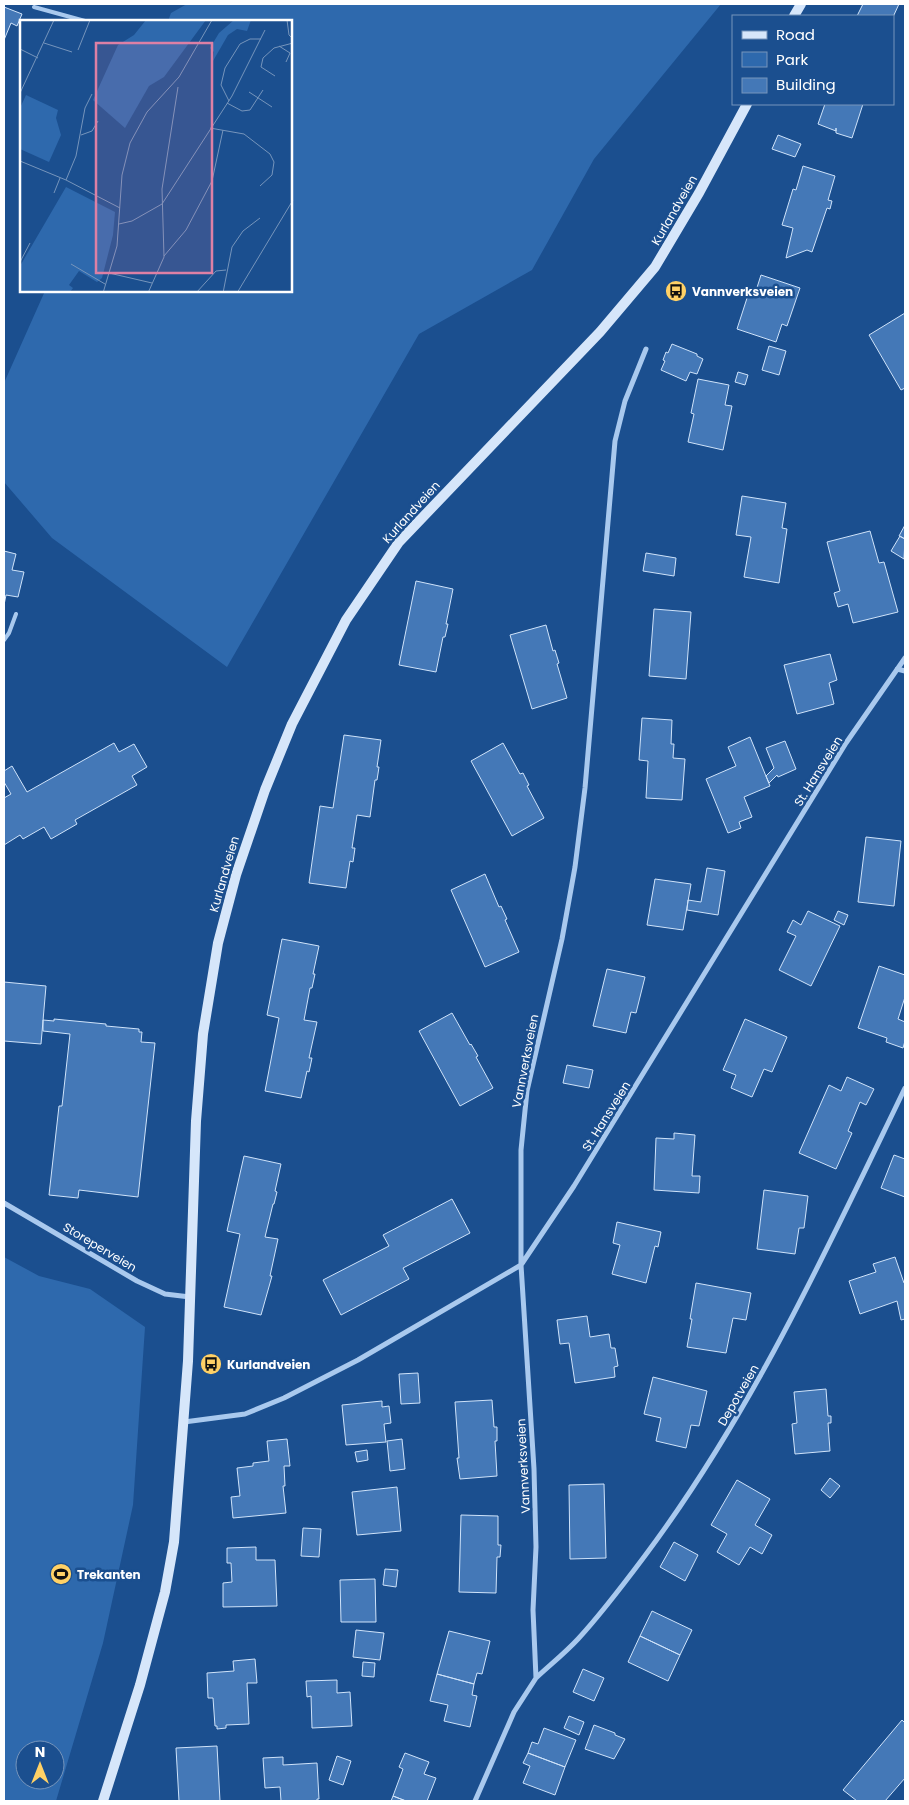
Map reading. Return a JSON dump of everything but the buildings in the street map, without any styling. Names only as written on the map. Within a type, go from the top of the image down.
[{"type":"main road","points":[[795,15],[801,4]]},
{"type":"main road","name":"Kurlandveien","points":[[103,1801],[140,1684],[165,1592],[174,1542],[184,1422],[196,1121],[203,1034],[218,943],[250,830],[292,724],[346,620],[399,542],[600,332],[654,267],[699,193],[746,105]]},
{"type":"street","name":"Vannverksveien","points":[[536,1678],[534,1469],[521,1265],[521,1150],[527,1090],[562,939],[575,867],[588,754],[615,441],[626,401],[646,349]]},
{"type":"street","name":"St. Hansveien","points":[[184,1422],[245,1414],[284,1398],[358,1360],[521,1265],[574,1186],[846,743],[905,658]]},
{"type":"street","points":[[897,669],[905,670]]},
{"type":"street","name":"Depotveien","points":[[536,1678],[577,1640],[623,1585],[704,1473],[789,1324],[825,1255],[905,1088]]},
{"type":"street","name":"Storeperveien","points":[[4,1203],[138,1281],[165,1294],[190,1297]]},
{"type":"street","points":[[475,1801],[514,1712],[536,1678]]},
{"type":"lane","points":[[34,7],[81,20]]},
{"type":"lane","points":[[4,640],[9,633],[16,614]]},
{"type":"green space","points":[[187,4],[721,4],[594,159],[532,270],[419,334],[227,667],[52,538],[4,482],[4,383],[45,292],[292,292],[292,20],[168,20],[171,13]]},
{"type":"green space","name":"Trekanten","points":[[4,1257],[39,1276],[90,1289],[145,1327],[133,1505],[103,1643],[65,1771],[65,1740],[15,1740],[15,1790],[59,1790],[56,1801],[4,1801]]},
{"type":"place","name":"Vannverksveien","points":[[676,291]]},
{"type":"place","name":"Kurlandveien","points":[[211,1364]]},
{"type":"place","name":"Trekanten","points":[[61,1574]]}]
